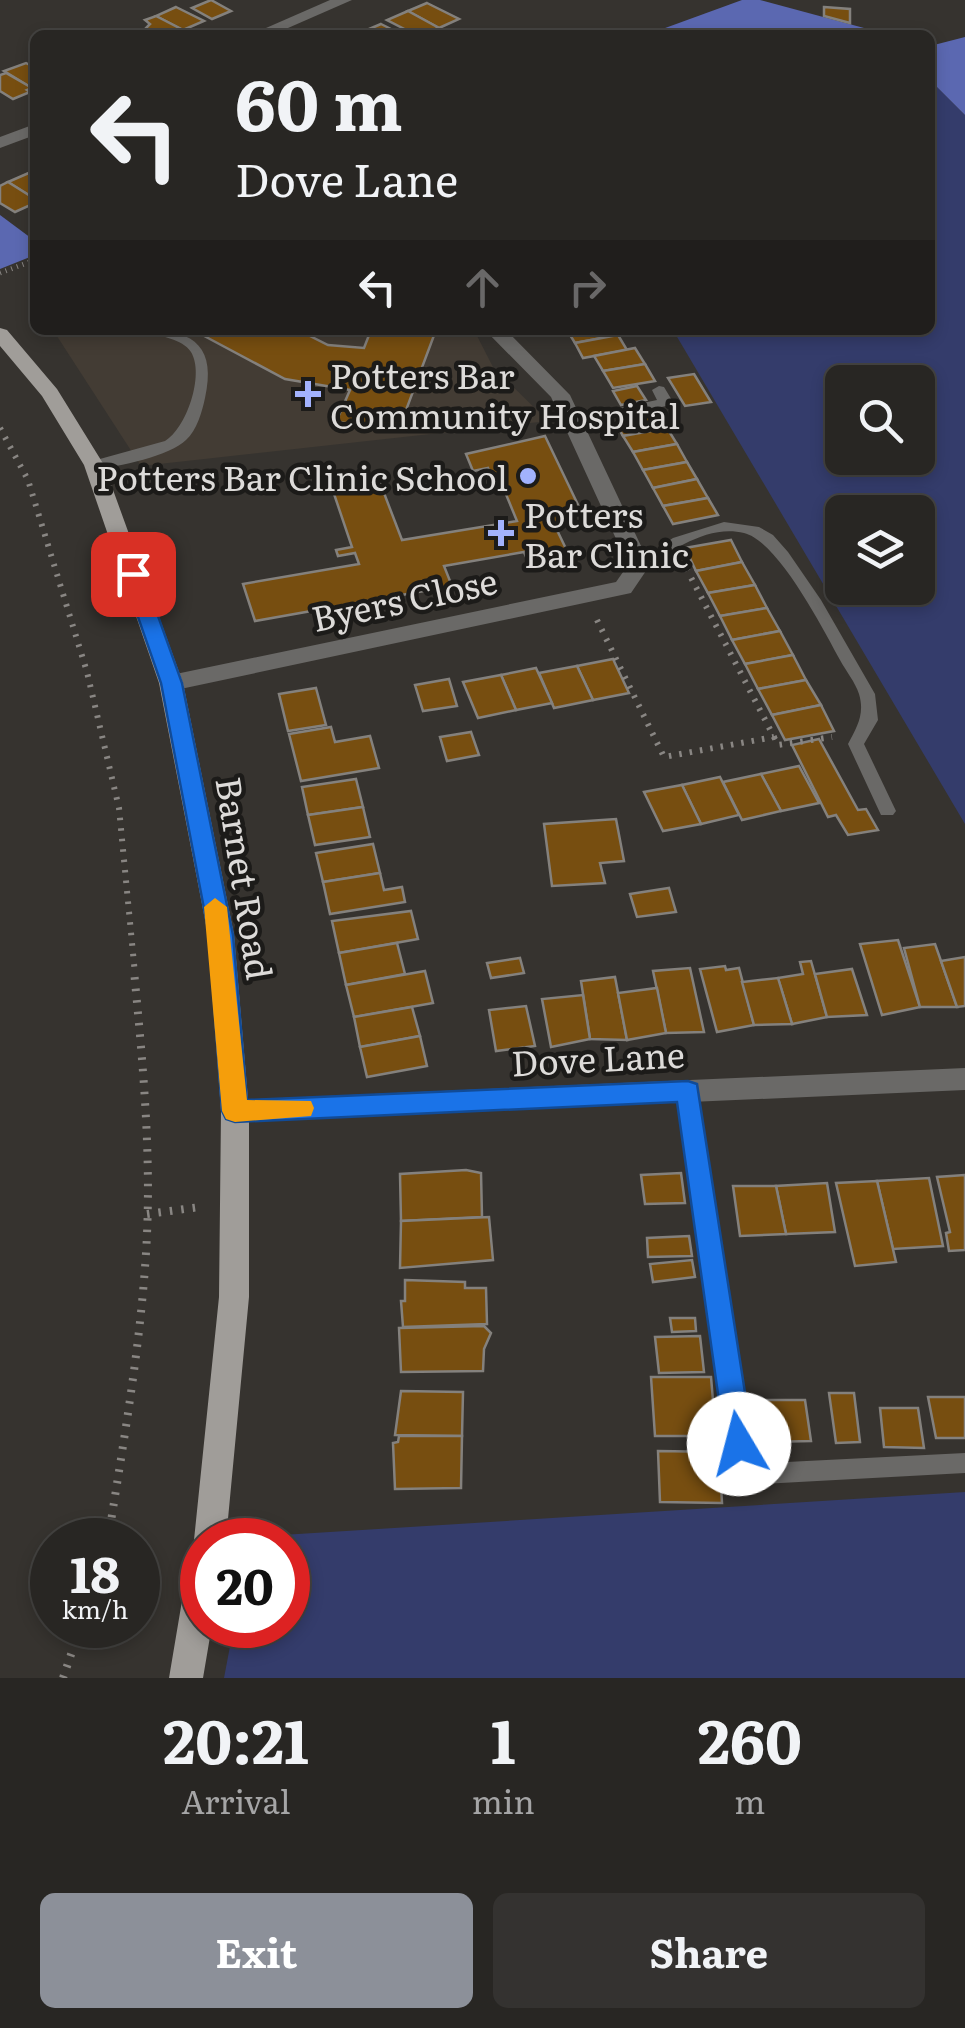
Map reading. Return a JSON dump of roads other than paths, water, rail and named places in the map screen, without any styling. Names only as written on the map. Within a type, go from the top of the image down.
[{"type":"main road","name":"Barnet Road","points":[[0,334],[50,392],[94,465],[171,683],[221,935],[235,1111],[234,1297],[212,1518]]},
{"type":"main road","points":[[186,1678],[191,1648]]},
{"type":"street","points":[[270,30],[344,0]]},
{"type":"street","points":[[0,143],[30,131]]},
{"type":"street","points":[[500,335],[560,395],[639,565]]},
{"type":"street","name":"Byers Close","points":[[171,683],[623,588],[639,565]]},
{"type":"street","name":"Dove Lane","points":[[235,1111],[965,1078]]},
{"type":"lane","points":[[94,465],[176,442],[194,418],[202,370],[199,354],[186,340],[170,335]]},
{"type":"lane","points":[[572,422],[666,402],[659,390]]},
{"type":"lane","points":[[639,565],[672,543],[722,527],[756,530],[786,557],[867,694],[870,720],[856,744],[887,811]]},
{"type":"lane","points":[[688,1091],[739,1444],[762,1474],[965,1463]]},
{"type":"place","name":"Potters Bar Community Hospital","points":[[308,394]]},
{"type":"place","name":"Potters Bar Clinic School","points":[[528,476]]},
{"type":"place","name":"Potters Bar Clinic","points":[[501,533]]}]
